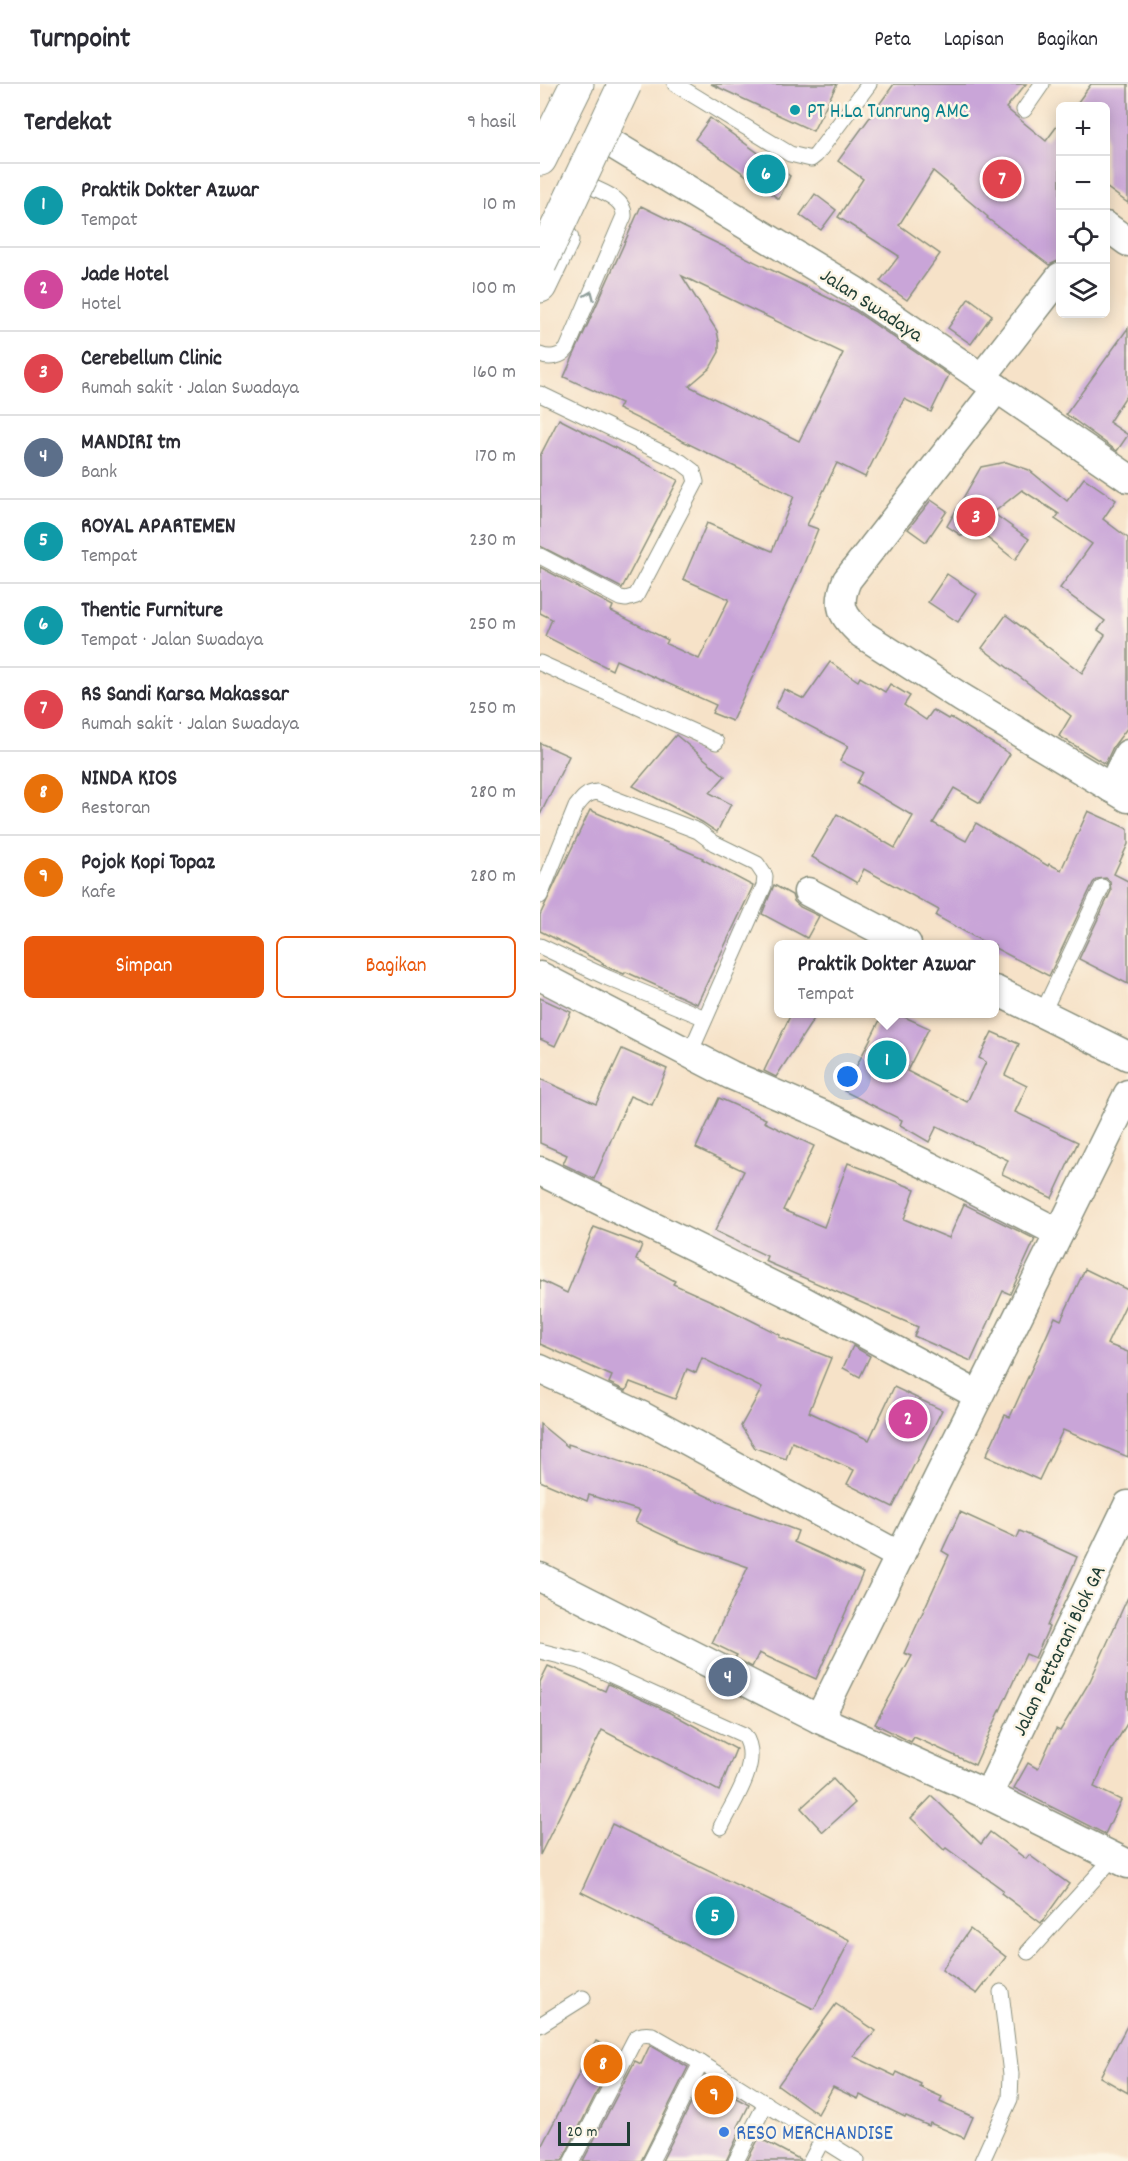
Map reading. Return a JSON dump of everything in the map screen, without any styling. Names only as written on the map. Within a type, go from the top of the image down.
[{"type":"main road","points":[[540,120],[557,84]]},
{"type":"main road","points":[[540,159],[577,84]]},
{"type":"main road","points":[[540,286],[591,161],[616,84]]},
{"type":"main road","points":[[540,264],[625,84]]},
{"type":"main road","points":[[540,238],[591,161],[635,84]]},
{"type":"street","name":"Jalan Swadaya","points":[[591,161],[855,291],[1128,478]]},
{"type":"street","points":[[1110,229],[1128,242]]},
{"type":"street","points":[[1056,283],[989,382],[847,580],[840,596],[842,609],[851,624],[862,634],[962,698],[1119,793],[1128,754]]},
{"type":"street","points":[[808,892],[898,940]]},
{"type":"street","points":[[540,975],[731,1075],[824,1115],[1059,1233]]},
{"type":"street","points":[[999,992],[1128,1056]]},
{"type":"street","points":[[819,1719],[1128,1094]]},
{"type":"street","points":[[540,1171],[800,1299],[978,1395]]},
{"type":"street","points":[[540,1369],[642,1416],[900,1556]]},
{"type":"street","name":"Jalan Pettarani Blok GA","points":[[988,1796],[1128,1505]]},
{"type":"street","points":[[540,1577],[819,1719],[988,1796],[1121,1861]]},
{"type":"lane","points":[[675,84],[790,154],[811,159],[867,85]]},
{"type":"lane","points":[[1024,110],[1042,84]]},
{"type":"lane","points":[[540,355],[543,357],[563,354],[567,349],[624,216],[620,202],[591,161]]},
{"type":"lane","points":[[540,394],[681,462],[693,471],[696,482],[636,596],[620,598],[540,556]]},
{"type":"lane","points":[[540,663],[716,742]]},
{"type":"lane","points":[[540,896],[576,807],[582,798],[590,793],[597,792],[698,831],[714,843],[757,864],[765,876],[764,886],[690,1053]]},
{"type":"lane","points":[[1042,1014],[1102,886]]},
{"type":"lane","points":[[540,946],[608,978],[705,1018]]},
{"type":"lane","points":[[540,1651],[580,1661],[744,1735],[750,1744],[750,1767],[720,1827]]},
{"type":"lane","points":[[1028,1952],[1121,1861]]},
{"type":"lane","points":[[982,2161],[1010,2099],[1011,2074],[1001,1992]]},
{"type":"lane","points":[[540,2025],[582,1998]]},
{"type":"lane","points":[[572,2161],[635,2039],[643,2034],[652,2035],[701,2063],[857,2161]]},
{"type":"lane","points":[[651,2161],[701,2063]]},
{"type":"lane","points":[[736,2161],[766,2103]]},
{"type":"lane","points":[[811,2161],[822,2140]]},
{"type":"building","name":"PT H.La Tunrung AMC","points":[[711,84],[837,84],[813,131]]},
{"type":"building","points":[[894,84],[1026,84],[1006,108],[1046,141],[1056,127],[1056,262],[1049,265],[987,218],[933,171],[899,225],[940,254],[907,300],[880,281],[899,256],[838,217],[863,179],[838,161]]},
{"type":"building","points":[[1091,84],[1128,84],[1128,203],[1110,190],[1110,102],[1078,102]]},
{"type":"building","points":[[710,118],[790,176],[779,199],[695,139]]},
{"type":"building","points":[[815,194],[836,210],[821,230],[800,215]]},
{"type":"building","points":[[641,206],[855,311],[949,375],[931,412],[904,399],[865,477],[837,463],[807,525],[818,529],[796,583],[732,721],[712,713],[716,705],[616,660],[612,670],[545,636],[552,619],[540,613],[540,567],[613,606],[611,611],[668,640],[666,644],[699,659],[729,599],[683,579],[707,523],[772,551],[794,496],[618,409],[621,403],[564,377]],"holes":[[[682,276],[843,353],[799,441],[689,386],[710,368],[719,352],[719,341],[717,331]]]},
{"type":"building","points":[[969,298],[992,315],[971,344],[948,328]]},
{"type":"building","points":[[1128,328],[1128,393],[1109,422],[1128,435],[1117,451],[1066,414]]},
{"type":"building","points":[[559,419],[678,480],[622,588],[540,546],[540,456]]},
{"type":"building","points":[[1006,462],[1029,470],[1067,501],[1084,478],[1116,500],[1103,519],[1128,538],[1128,727],[1113,747],[1105,764],[1059,736],[1071,716],[982,648],[1006,615],[1082,673],[1105,635],[1098,630],[1105,621],[1060,588],[1092,544],[1055,519],[1059,514],[1022,490],[993,513],[1029,539],[1015,560],[971,525],[962,536],[947,526],[981,467]]},
{"type":"building","points":[[931,500],[947,511],[926,542],[908,529]]},
{"type":"building","points":[[947,574],[977,594],[958,622],[928,602]]},
{"type":"building","points":[[830,662],[858,681],[860,677],[885,692],[890,684],[910,696],[904,705],[926,720],[933,710],[948,719],[950,717],[1010,754],[980,803],[954,788],[933,823],[966,841],[976,823],[1048,866],[1049,864],[1061,870],[1088,811],[1128,829],[1128,844],[1114,874],[1128,881],[1128,984],[1079,959],[1111,891],[1110,882],[1106,878],[1097,879],[1093,883],[1049,976],[999,950],[999,940],[980,940],[936,916],[939,910],[864,869],[857,883],[812,857],[837,814],[895,848],[913,816],[857,783],[863,772],[840,761],[848,746],[775,708],[784,689],[804,699]]},
{"type":"building","points":[[676,735],[725,776],[710,793],[731,804],[717,832],[633,786]]},
{"type":"building","points":[[540,743],[569,756],[540,815]]},
{"type":"building","points":[[590,810],[703,858],[753,886],[697,1004],[626,972],[624,974],[612,969],[540,931],[540,915]]},
{"type":"building","points":[[774,885],[792,895],[800,907],[819,916],[807,938],[762,914]]},
{"type":"building","points":[[540,998],[571,1012],[555,1046],[540,1039]]},
{"type":"building","points":[[789,1018],[814,1018],[776,1077],[764,1071]]},
{"type":"building","points":[[881,1018],[907,1018],[929,1028],[907,1071],[967,1102],[986,1062],[979,1058],[992,1032],[1019,1044],[1005,1075],[1027,1086],[1015,1112],[1078,1142],[1052,1198],[1002,1174],[1008,1160],[937,1126],[929,1142],[900,1125],[902,1120],[844,1091]]},
{"type":"building","points":[[622,1049],[667,1069],[652,1105],[630,1096],[594,1179],[563,1164],[567,1155],[540,1143],[540,1079],[596,1104]]},
{"type":"building","points":[[719,1098],[766,1119],[764,1122],[814,1146],[783,1210],[824,1227],[848,1163],[915,1189],[904,1219],[949,1238],[964,1204],[1035,1239],[1010,1294],[1003,1291],[971,1361],[914,1336],[918,1327],[765,1261],[767,1256],[715,1231],[744,1171],[696,1148]]},
{"type":"building","points":[[594,1227],[642,1245],[636,1260],[675,1281],[673,1284],[727,1308],[780,1335],[779,1337],[831,1358],[809,1412],[869,1440],[894,1387],[942,1410],[893,1507],[847,1484],[854,1470],[792,1442],[786,1459],[755,1448],[741,1426],[762,1388],[702,1358],[696,1373],[687,1369],[675,1399],[630,1382],[626,1391],[609,1383],[612,1376],[540,1344],[540,1280],[567,1293]]},
{"type":"building","points":[[1085,1269],[1128,1290],[1128,1300],[1107,1344],[1128,1352],[1128,1457],[1063,1430],[1039,1480],[986,1456],[1005,1415],[1010,1417],[1055,1317],[1061,1320]]},
{"type":"building","points":[[853,1346],[870,1356],[860,1377],[843,1368]]},
{"type":"building","points":[[540,1424],[568,1447],[568,1444],[661,1475],[713,1499],[798,1531],[794,1542],[863,1573],[816,1679],[759,1653],[752,1667],[735,1658],[737,1655],[712,1643],[748,1567],[680,1543],[635,1522],[640,1511],[589,1495],[587,1501],[540,1481]]},
{"type":"building","points":[[960,1512],[1017,1538],[1020,1531],[1077,1557],[1035,1658],[1026,1654],[975,1765],[914,1737],[911,1742],[875,1724],[912,1656],[904,1653],[949,1555],[942,1551]]},
{"type":"building","points":[[1128,1597],[1128,1722],[1109,1754],[1094,1787],[1121,1800],[1105,1834],[1014,1788],[1028,1763],[1038,1769],[1056,1729],[1060,1731],[1090,1681]]},
{"type":"building","points":[[548,1666],[605,1691],[608,1684],[671,1713],[736,1749],[719,1791],[602,1730],[540,1855],[540,1682]]},
{"type":"building","points":[[833,1779],[855,1803],[823,1832],[801,1808]]},
{"type":"building","points":[[932,1796],[981,1844],[990,1832],[1026,1859],[1029,1855],[1069,1884],[1041,1923],[1001,1893],[1003,1890],[946,1848],[944,1850],[911,1818]]},
{"type":"building","points":[[612,1824],[850,1940],[814,2009],[581,1892]]},
{"type":"building","points":[[970,1929],[1006,1957],[977,1994],[942,1970]]},
{"type":"building","points":[[836,2004],[876,2031],[853,2056],[895,2076],[897,2072],[921,2084],[920,2087],[942,2097],[940,2102],[973,2117],[964,2138],[930,2123],[929,2126],[905,2117],[860,2095],[858,2099],[833,2087],[818,2114],[778,2085]]},
{"type":"building","points":[[1128,2024],[1128,2093],[1100,2077]]},
{"type":"building","points":[[596,2041],[617,2052],[562,2161],[540,2161],[540,2149]]},
{"type":"building","points":[[650,2045],[688,2067],[641,2161],[583,2161],[635,2061],[641,2064]]},
{"type":"building","points":[[703,2080],[749,2105],[738,2127],[741,2129],[726,2161],[662,2161]]},
{"type":"building","points":[[759,2138],[801,2160],[801,2161],[747,2161]]},
{"type":"place","name":"PT H.La Tunrung AMC","points":[[795,110]]},
{"type":"place","name":"Thentic Furniture","points":[[766,174]]},
{"type":"place","name":"RS Sandi Karsa Makassar","points":[[1002,179]]},
{"type":"place","name":"Cerebellum Clinic","points":[[976,517]]},
{"type":"place","name":"Praktik Dokter Azwar","points":[[887,1060]]},
{"type":"place","name":"Jade Hotel","points":[[908,1419]]},
{"type":"place","name":"MANDIRI tm","points":[[728,1677]]},
{"type":"place","name":"ROYAL APARTEMEN","points":[[715,1916]]},
{"type":"place","name":"NINDA KIOS","points":[[603,2064]]},
{"type":"place","name":"Pojok Kopi Topaz","points":[[714,2095]]},
{"type":"place","name":"RESO MERCHANDISE","points":[[724,2132]]}]
